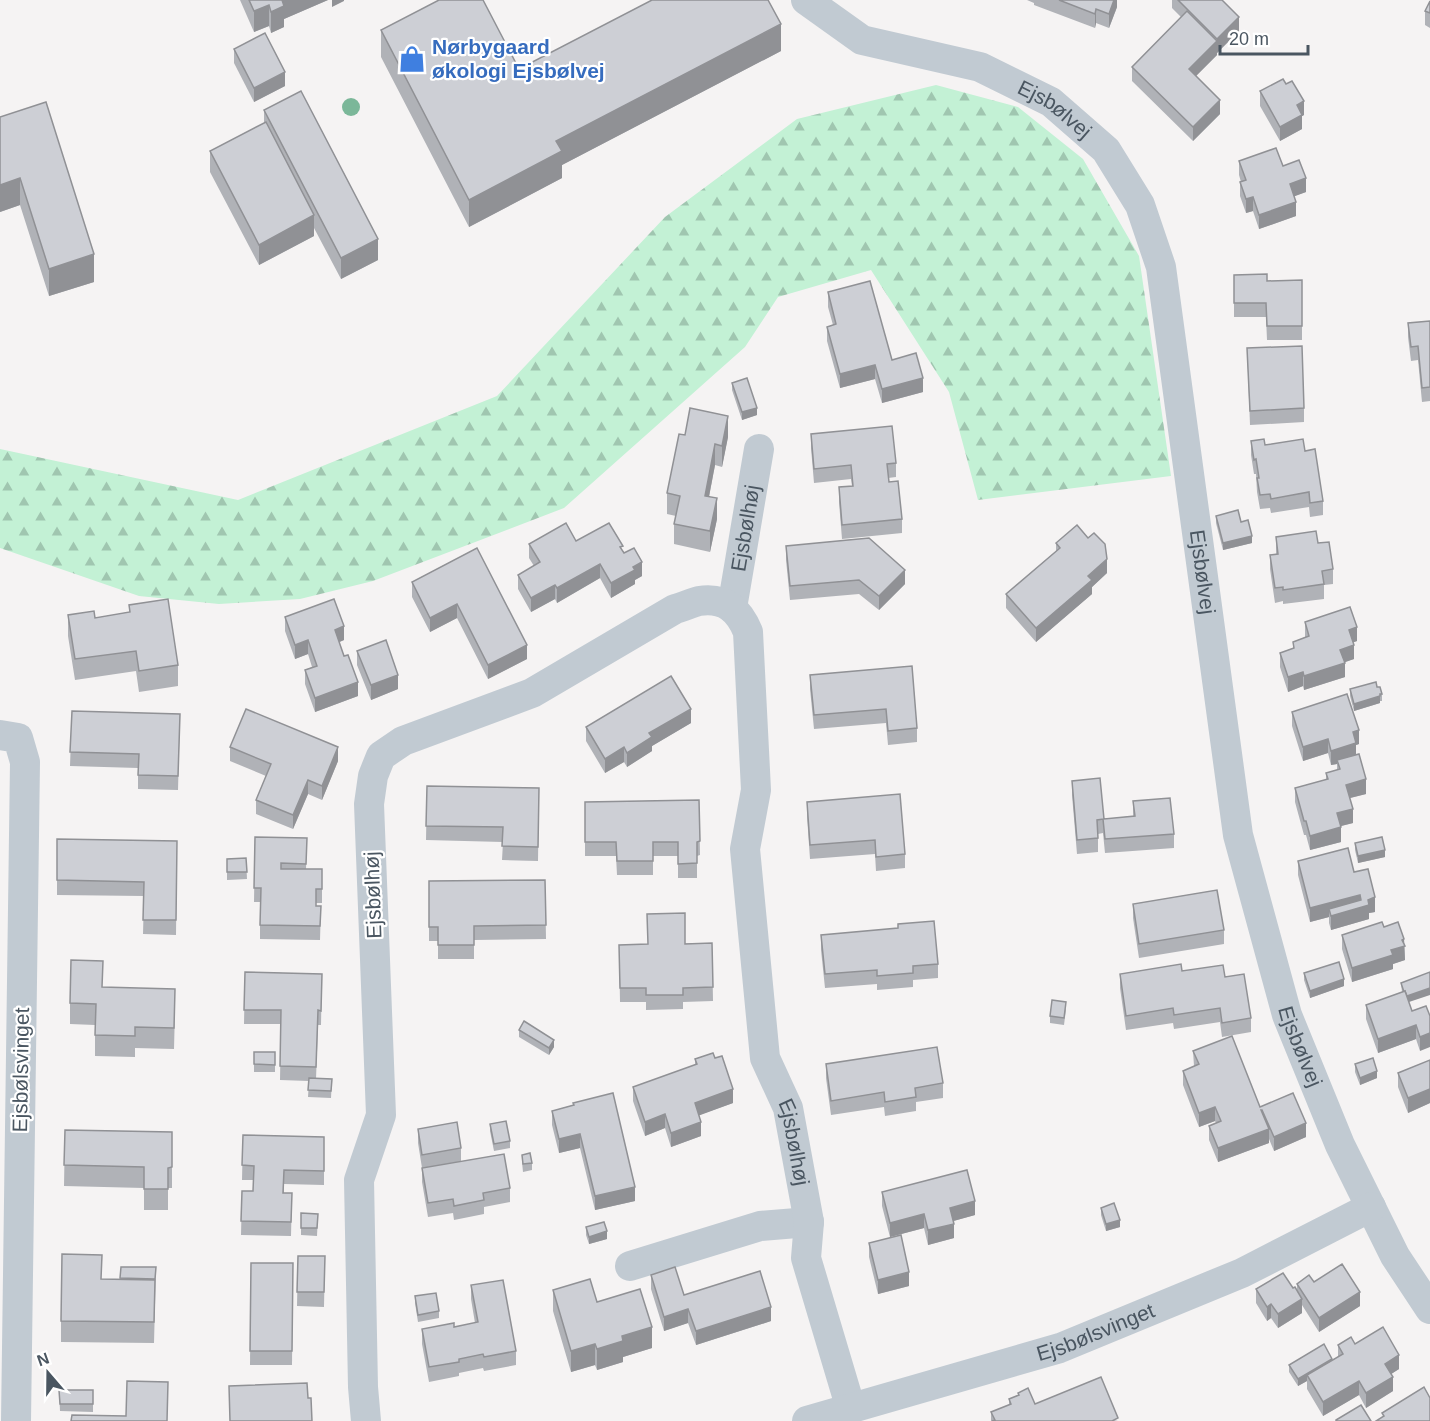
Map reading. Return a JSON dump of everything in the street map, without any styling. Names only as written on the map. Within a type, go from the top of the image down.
[{"type":"street","name":"Ejsbølvej","points":[[806,0],[862,40],[980,67],[1051,102],[1106,150],[1140,206],[1161,267],[1238,835],[1287,1015],[1340,1144],[1395,1256],[1430,1310]]},
{"type":"street","name":"Ejsbølhøj","points":[[732,608],[759,449]]},
{"type":"street","name":"Ejsbølhøj","points":[[366,1421],[363,1387],[359,1180],[381,1115],[369,804],[373,776],[381,756],[403,741],[532,693],[675,609],[699,601],[718,601],[732,608],[743,620],[748,632],[756,790],[745,849],[765,1058],[788,1108],[809,1222],[806,1258],[851,1409]]},
{"type":"street","name":"Ejsbølsvinget","points":[[0,735],[18,738],[25,762],[16,1421]]},
{"type":"street","name":"Ejsbølsvinget","points":[[807,1421],[1060,1348],[1242,1273],[1371,1207]]},
{"type":"street","points":[[630,1266],[760,1226],[809,1222]]},
{"type":"green space","points":[[936,85],[1018,107],[1083,159],[1139,256],[1171,476],[978,500],[949,392],[871,270],[778,297],[745,347],[564,508],[373,581],[300,599],[219,604],[139,596],[0,548],[0,449],[238,500],[497,396],[665,217],[797,119]]},
{"type":"building","points":[[249,0],[282,0],[284,6],[271,12],[269,5],[254,11]]},
{"type":"building","points":[[439,0],[483,0],[519,69],[652,0],[768,0],[781,24],[556,141],[562,151],[469,200],[381,30]]},
{"type":"building","points":[[1059,0],[1114,0],[1109,14],[1096,9],[1095,14]]},
{"type":"building","points":[[1178,0],[1222,0],[1239,17],[1217,39]]},
{"type":"building","points":[[1430,1],[1430,13],[1425,11]]},
{"type":"building","points":[[1187,11],[1217,41],[1189,69],[1220,100],[1193,127],[1132,67]]},
{"type":"building","points":[[265,33],[285,72],[254,88],[234,49]]},
{"type":"building","points":[[1283,79],[1286,84],[1292,81],[1304,101],[1297,105],[1302,115],[1280,127],[1260,91]]},
{"type":"building","points":[[301,91],[378,239],[341,258],[264,110]]},
{"type":"building","points":[[46,102],[94,254],[49,269],[20,178],[0,185],[0,117]]},
{"type":"building","points":[[266,122],[314,215],[259,245],[210,151]]},
{"type":"building","points":[[1276,148],[1283,166],[1299,160],[1306,178],[1290,184],[1296,202],[1259,215],[1253,197],[1246,199],[1240,182],[1246,180],[1239,161]]},
{"type":"building","points":[[1267,274],[1267,281],[1302,280],[1302,326],[1267,326],[1266,303],[1234,303],[1234,275]]},
{"type":"building","points":[[870,281],[892,360],[916,353],[923,378],[882,389],[875,365],[840,374],[827,327],[836,324],[828,292]]},
{"type":"building","points":[[1430,321],[1430,387],[1422,388],[1418,346],[1411,347],[1408,323]]},
{"type":"building","points":[[1302,346],[1304,408],[1250,411],[1247,348]]},
{"type":"building","points":[[747,378],[757,408],[742,412],[732,383]]},
{"type":"building","points":[[690,408],[728,416],[722,446],[715,444],[705,496],[717,498],[710,531],[674,524],[680,496],[667,493],[679,434],[685,435]]},
{"type":"building","points":[[892,426],[896,463],[887,464],[889,482],[898,481],[902,519],[842,525],[839,487],[853,486],[851,465],[814,469],[811,434]]},
{"type":"building","points":[[1264,439],[1265,445],[1303,439],[1305,451],[1315,449],[1323,501],[1310,503],[1309,492],[1271,499],[1270,494],[1260,495],[1256,459],[1254,460],[1251,441]]},
{"type":"building","points":[[1238,510],[1241,522],[1248,520],[1252,536],[1223,543],[1216,516]]},
{"type":"building","points":[[566,523],[576,541],[609,523],[623,546],[620,547],[624,553],[634,548],[642,562],[633,567],[635,570],[611,583],[600,564],[557,588],[555,585],[531,598],[518,575],[540,562],[529,544]]},
{"type":"building","points":[[1077,525],[1088,538],[1094,533],[1105,544],[1107,559],[1088,576],[1092,580],[1036,628],[1006,594],[1060,548],[1056,543]]},
{"type":"building","points":[[1316,531],[1318,543],[1329,542],[1333,569],[1322,571],[1324,584],[1283,590],[1283,587],[1275,588],[1270,555],[1278,554],[1276,537]]},
{"type":"building","points":[[869,538],[905,570],[879,596],[859,580],[790,586],[786,546]]},
{"type":"building","points":[[477,548],[527,645],[488,665],[457,604],[430,618],[412,582]]},
{"type":"building","points":[[168,599],[178,665],[139,671],[136,651],[75,659],[68,615],[94,611],[95,618],[130,612],[129,605]]},
{"type":"building","points":[[334,599],[344,626],[335,630],[344,656],[348,655],[358,682],[315,698],[305,670],[317,666],[308,640],[295,645],[285,617]]},
{"type":"building","points":[[1350,607],[1357,627],[1349,630],[1354,645],[1340,650],[1345,663],[1304,676],[1303,672],[1288,677],[1280,653],[1294,648],[1293,642],[1309,636],[1305,622]]},
{"type":"building","points":[[386,640],[398,675],[371,685],[357,651]]},
{"type":"building","points":[[912,666],[917,728],[888,731],[886,709],[814,715],[810,675]]},
{"type":"building","points":[[671,676],[691,709],[649,733],[652,737],[627,753],[624,747],[605,759],[586,727]]},
{"type":"building","points":[[1376,682],[1382,694],[1380,696],[1354,704],[1350,689]]},
{"type":"building","points":[[1347,694],[1359,730],[1353,732],[1356,743],[1331,751],[1328,739],[1303,747],[1292,712]]},
{"type":"building","points":[[246,709],[338,747],[322,786],[308,780],[293,815],[256,800],[271,764],[230,747]]},
{"type":"building","points":[[72,711],[180,714],[178,776],[138,775],[139,754],[70,752]]},
{"type":"building","points":[[1359,754],[1366,779],[1346,785],[1353,809],[1337,813],[1341,827],[1310,836],[1295,788],[1328,779],[1326,773],[1340,769],[1337,760]]},
{"type":"building","points":[[1100,778],[1104,819],[1135,816],[1133,801],[1170,798],[1174,834],[1105,839],[1103,819],[1097,820],[1098,838],[1077,840],[1072,781]]},
{"type":"building","points":[[427,786],[539,788],[538,847],[502,846],[503,827],[426,826]]},
{"type":"building","points":[[900,794],[905,854],[876,857],[875,840],[810,845],[807,802]]},
{"type":"building","points":[[699,800],[700,841],[697,842],[697,863],[678,864],[678,842],[653,842],[653,861],[617,861],[616,842],[585,842],[585,802]]},
{"type":"building","points":[[255,837],[307,838],[306,864],[281,863],[281,869],[322,869],[322,889],[316,889],[316,906],[321,906],[320,926],[260,925],[261,888],[254,888]]},
{"type":"building","points":[[1382,837],[1385,850],[1358,856],[1355,843]]},
{"type":"building","points":[[57,839],[177,841],[176,920],[143,920],[144,882],[57,880]]},
{"type":"building","points":[[1348,848],[1354,872],[1368,869],[1375,897],[1368,900],[1369,905],[1331,916],[1329,909],[1361,900],[1360,895],[1310,908],[1298,861]]},
{"type":"building","points":[[246,858],[247,872],[227,872],[227,859]]},
{"type":"building","points":[[545,880],[546,925],[474,926],[474,945],[438,945],[438,927],[429,927],[429,881]]},
{"type":"building","points":[[1217,890],[1224,930],[1139,944],[1133,904]]},
{"type":"building","points":[[685,913],[685,944],[712,943],[713,987],[683,988],[683,995],[646,995],[646,988],[620,988],[619,945],[648,944],[647,914]]},
{"type":"building","points":[[934,921],[938,964],[913,966],[913,973],[877,976],[877,970],[825,974],[821,935],[898,928],[898,924]]},
{"type":"building","points":[[1382,922],[1384,927],[1398,922],[1405,946],[1391,950],[1393,955],[1352,968],[1342,935]]},
{"type":"building","points":[[71,960],[103,961],[102,987],[175,989],[174,1028],[135,1027],[135,1036],[95,1035],[96,1004],[70,1003]]},
{"type":"building","points":[[1339,962],[1344,979],[1310,991],[1304,973]]},
{"type":"building","points":[[1181,964],[1182,971],[1223,965],[1225,977],[1244,974],[1251,1018],[1222,1023],[1220,1008],[1174,1015],[1173,1008],[1126,1016],[1120,974]]},
{"type":"building","points":[[245,972],[322,974],[316,1067],[280,1066],[281,1010],[244,1010]]},
{"type":"building","points":[[1430,972],[1430,988],[1407,996],[1401,983]]},
{"type":"building","points":[[1405,991],[1412,1011],[1426,1006],[1430,1016],[1430,1033],[1420,1037],[1416,1025],[1378,1039],[1366,1005]]},
{"type":"building","points":[[1052,1000],[1066,1002],[1064,1018],[1050,1016]]},
{"type":"building","points":[[524,1021],[554,1040],[549,1048],[519,1030]]},
{"type":"building","points":[[1232,1036],[1260,1107],[1293,1093],[1306,1123],[1274,1137],[1261,1110],[1269,1129],[1218,1148],[1209,1126],[1221,1121],[1215,1107],[1199,1113],[1183,1071],[1199,1064],[1193,1051]]},
{"type":"building","points":[[937,1047],[943,1083],[915,1088],[916,1097],[885,1102],[884,1092],[831,1101],[826,1064]]},
{"type":"building","points":[[254,1052],[275,1052],[275,1065],[254,1064]]},
{"type":"building","points":[[713,1053],[715,1058],[722,1056],[733,1089],[695,1103],[701,1122],[671,1133],[665,1114],[645,1122],[633,1087],[697,1064],[695,1059]]},
{"type":"building","points":[[1373,1058],[1377,1071],[1360,1078],[1355,1064]]},
{"type":"building","points":[[1430,1060],[1430,1089],[1408,1098],[1398,1073]]},
{"type":"building","points":[[309,1078],[332,1079],[331,1091],[308,1090]]},
{"type":"building","points":[[613,1093],[635,1187],[595,1196],[580,1134],[559,1139],[552,1111]]},
{"type":"building","points":[[506,1121],[510,1141],[494,1144],[490,1124]]},
{"type":"building","points":[[457,1122],[461,1148],[422,1155],[418,1129]]},
{"type":"building","points":[[65,1130],[172,1132],[172,1167],[168,1168],[168,1189],[144,1189],[144,1167],[64,1165]]},
{"type":"building","points":[[243,1135],[324,1137],[324,1171],[284,1170],[283,1193],[292,1193],[291,1222],[241,1221],[242,1191],[253,1191],[254,1166],[242,1165]]},
{"type":"building","points":[[530,1153],[532,1163],[523,1164],[522,1155]]},
{"type":"building","points":[[504,1154],[510,1188],[483,1193],[484,1200],[454,1206],[453,1199],[428,1203],[422,1168]]},
{"type":"building","points":[[967,1170],[975,1201],[950,1208],[954,1224],[928,1230],[924,1214],[890,1223],[882,1192]]},
{"type":"building","points":[[1114,1203],[1120,1220],[1106,1224],[1101,1208]]},
{"type":"building","points":[[301,1213],[318,1214],[317,1228],[301,1228]]},
{"type":"building","points":[[604,1222],[607,1231],[589,1237],[586,1227]]},
{"type":"building","points":[[901,1235],[909,1272],[878,1280],[869,1243]]},
{"type":"building","points":[[62,1254],[102,1255],[101,1279],[155,1280],[154,1322],[61,1321]]},
{"type":"building","points":[[298,1256],[325,1256],[324,1292],[297,1292]]},
{"type":"building","points":[[251,1263],[293,1263],[292,1351],[250,1351]]},
{"type":"building","points":[[1342,1264],[1360,1292],[1319,1318],[1297,1284],[1309,1275],[1314,1282]]},
{"type":"building","points":[[121,1267],[156,1267],[155,1279],[120,1278]]},
{"type":"building","points":[[675,1267],[684,1295],[760,1271],[771,1307],[696,1331],[688,1309],[664,1317],[651,1275]]},
{"type":"building","points":[[1283,1273],[1302,1299],[1278,1314],[1271,1304],[1267,1307],[1256,1289]]},
{"type":"building","points":[[590,1279],[597,1302],[640,1289],[652,1327],[622,1336],[623,1341],[597,1349],[595,1344],[571,1351],[553,1290]]},
{"type":"building","points":[[503,1280],[516,1351],[484,1357],[483,1354],[459,1359],[459,1362],[429,1367],[422,1329],[454,1323],[454,1327],[478,1322],[471,1285]]},
{"type":"building","points":[[436,1293],[439,1311],[418,1315],[415,1296]]},
{"type":"building","points":[[1383,1327],[1399,1355],[1385,1364],[1393,1377],[1366,1393],[1359,1381],[1323,1402],[1307,1375],[1343,1354],[1338,1345],[1351,1337],[1355,1344]]},
{"type":"building","points":[[1324,1344],[1332,1359],[1298,1379],[1289,1365]]},
{"type":"building","points":[[1101,1377],[1118,1418],[1112,1421],[992,1421],[995,1420],[991,1412],[1011,1404],[1009,1399],[1028,1388],[1035,1404]]},
{"type":"building","points":[[127,1381],[168,1382],[167,1421],[71,1421],[72,1415],[126,1416]]},
{"type":"building","points":[[307,1383],[308,1398],[311,1398],[312,1421],[230,1421],[229,1386]]},
{"type":"building","points":[[1424,1387],[1430,1398],[1430,1421],[1376,1421],[1384,1416],[1382,1413]]},
{"type":"building","points":[[59,1390],[93,1390],[93,1404],[60,1404]]},
{"type":"building","points":[[1361,1405],[1371,1421],[1336,1421],[1336,1420]]},
{"type":"place","name":"Nørbygaard økologi Ejsbølvej","points":[[412,59]]}]
